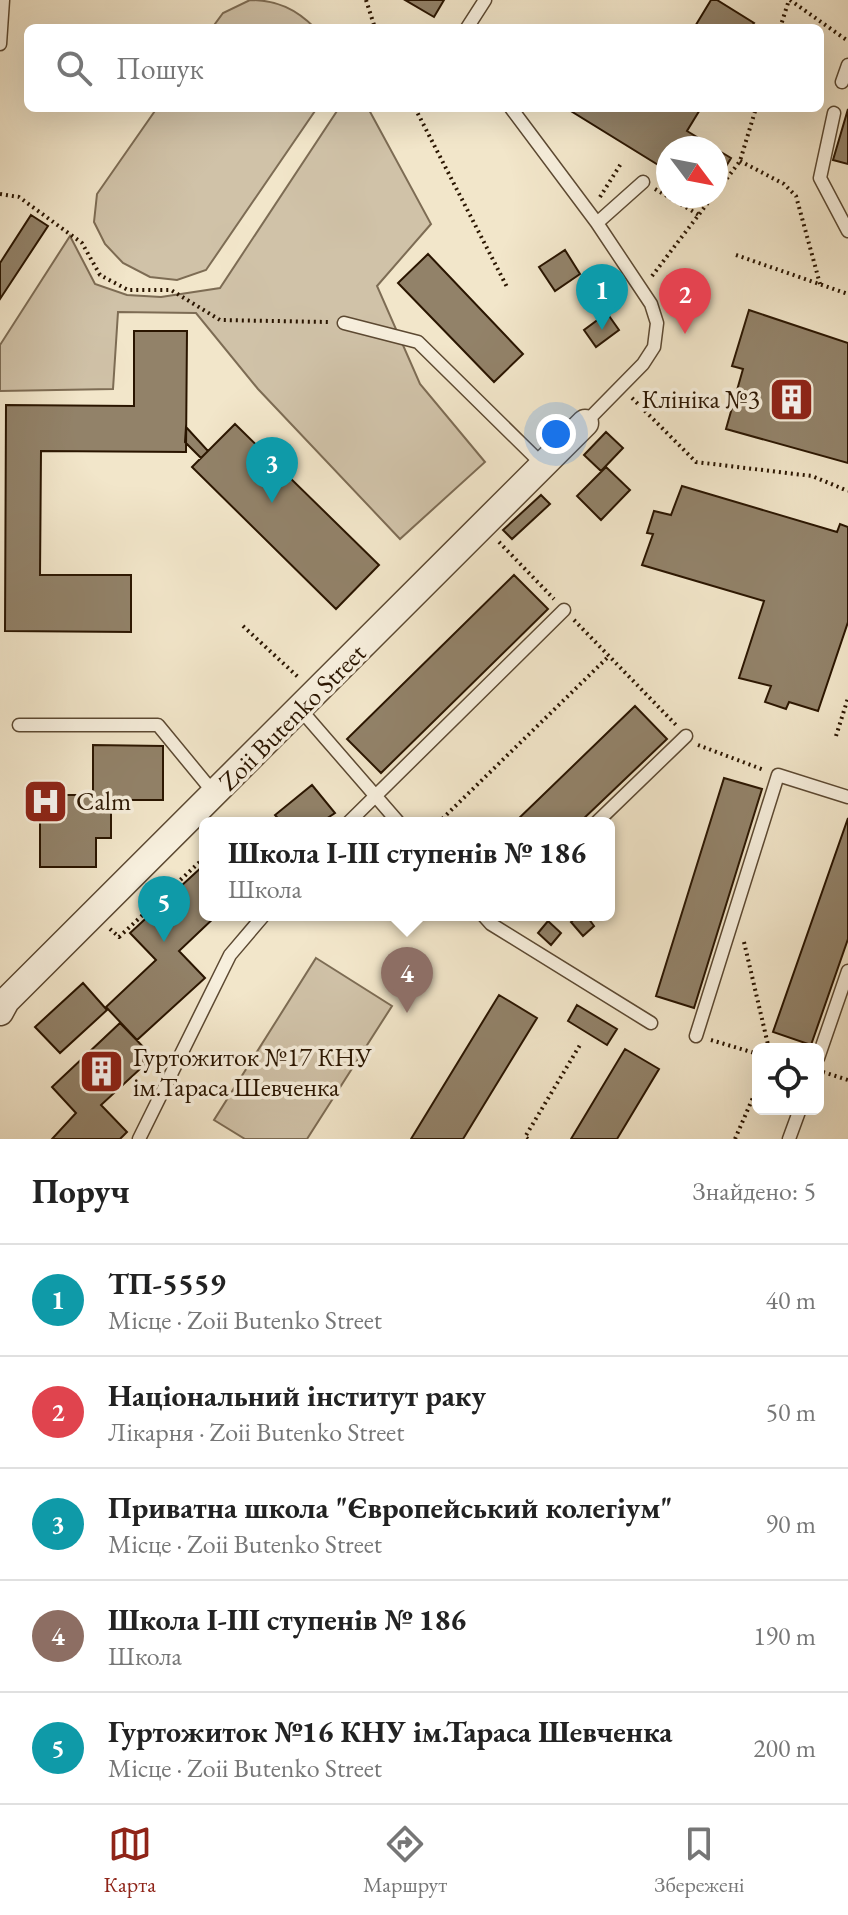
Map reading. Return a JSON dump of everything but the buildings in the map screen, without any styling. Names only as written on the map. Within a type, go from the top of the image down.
[{"type":"street","name":"Zoii Butenko Street","points":[[0,1012],[6,1001],[585,423]]},
{"type":"lane","points":[[0,44],[3,0]]},
{"type":"lane","points":[[470,24],[485,0]]},
{"type":"lane","points":[[842,82],[848,65]]},
{"type":"lane","points":[[514,112],[597,223],[651,304],[657,323],[654,347],[643,364],[585,423]]},
{"type":"lane","points":[[834,113],[820,178],[848,231]]},
{"type":"lane","points":[[597,223],[643,182]]},
{"type":"lane","points":[[344,323],[418,342],[543,465]]},
{"type":"lane","points":[[354,817],[564,610]]},
{"type":"lane","points":[[300,709],[394,817]]},
{"type":"lane","points":[[19,725],[158,725],[214,793]]},
{"type":"lane","points":[[602,817],[686,736]]},
{"type":"lane","points":[[696,1036],[778,775],[848,797]]},
{"type":"lane","points":[[139,1139],[230,955],[259,921]]},
{"type":"lane","points":[[496,921],[651,1023]]},
{"type":"lane","points":[[823,1043],[848,971]]},
{"type":"lane","points":[[789,1139],[798,1115]]},
{"type":"path","points":[[366,0],[374,24]]},
{"type":"path","points":[[781,24],[789,0],[824,24]]},
{"type":"path","points":[[824,24],[848,41]]},
{"type":"path","points":[[417,112],[507,287]]},
{"type":"path","points":[[728,177],[740,161],[755,112]]},
{"type":"path","points":[[740,161],[784,184],[796,196],[820,284]]},
{"type":"path","points":[[598,199],[622,162]]},
{"type":"path","points":[[643,182],[699,215]]},
{"type":"path","points":[[0,194],[19,197],[82,243],[100,275],[128,290],[171,290],[220,320],[344,323]]},
{"type":"path","points":[[641,291],[704,208]]},
{"type":"path","points":[[736,255],[848,294]]},
{"type":"path","points":[[621,387],[696,462],[812,476],[848,491]]},
{"type":"path","points":[[512,556],[686,736],[715,753],[759,768]]},
{"type":"path","points":[[243,626],[299,679]]},
{"type":"path","points":[[444,817],[609,656]]},
{"type":"path","points":[[836,736],[848,698]]},
{"type":"path","points":[[106,925],[119,937],[199,863]]},
{"type":"path","points":[[736,908],[768,1043]]},
{"type":"path","points":[[696,1036],[752,1052]]},
{"type":"path","points":[[528,1139],[525,1137],[580,1045]]},
{"type":"path","points":[[824,1072],[848,1080]]},
{"type":"path","points":[[735,1139],[752,1100]]},
{"type":"shaded area","points":[[250,0],[269,2],[286,7],[310,24],[215,24],[223,13]]},
{"type":"shaded area","points":[[154,112],[314,112],[206,270],[177,280],[150,277],[123,263],[105,244],[94,222],[97,194]]},
{"type":"shaded area","points":[[336,112],[370,112],[431,224],[377,286],[420,384],[485,462],[400,539],[258,389],[196,313],[118,312],[113,389],[0,391],[0,345],[70,236],[95,284],[127,295],[161,297],[220,288]]},
{"type":"shaded area","points":[[316,958],[392,1006],[307,1139],[245,1139],[214,1120]]},
{"type":"place","name":"ТП-5559","points":[[602,330]]},
{"type":"place","name":"Національний інститут раку","points":[[685,334]]},
{"type":"place","name":"Клініка №3","points":[[791,399]]},
{"type":"place","name":"Приватна школа \"Європейський колегіум\"","points":[[272,503]]},
{"type":"place","name":"Calm","points":[[45,801]]},
{"type":"place","name":"Гуртожиток №16 КНУ ім.Тараса Шевченка","points":[[164,942]]},
{"type":"place","name":"Школа І-ІІІ ступенів № 186","points":[[407,1013]]},
{"type":"place","name":"Гуртожиток №17 КНУ ім.Тараса Шевченка","points":[[102,1072]]}]
